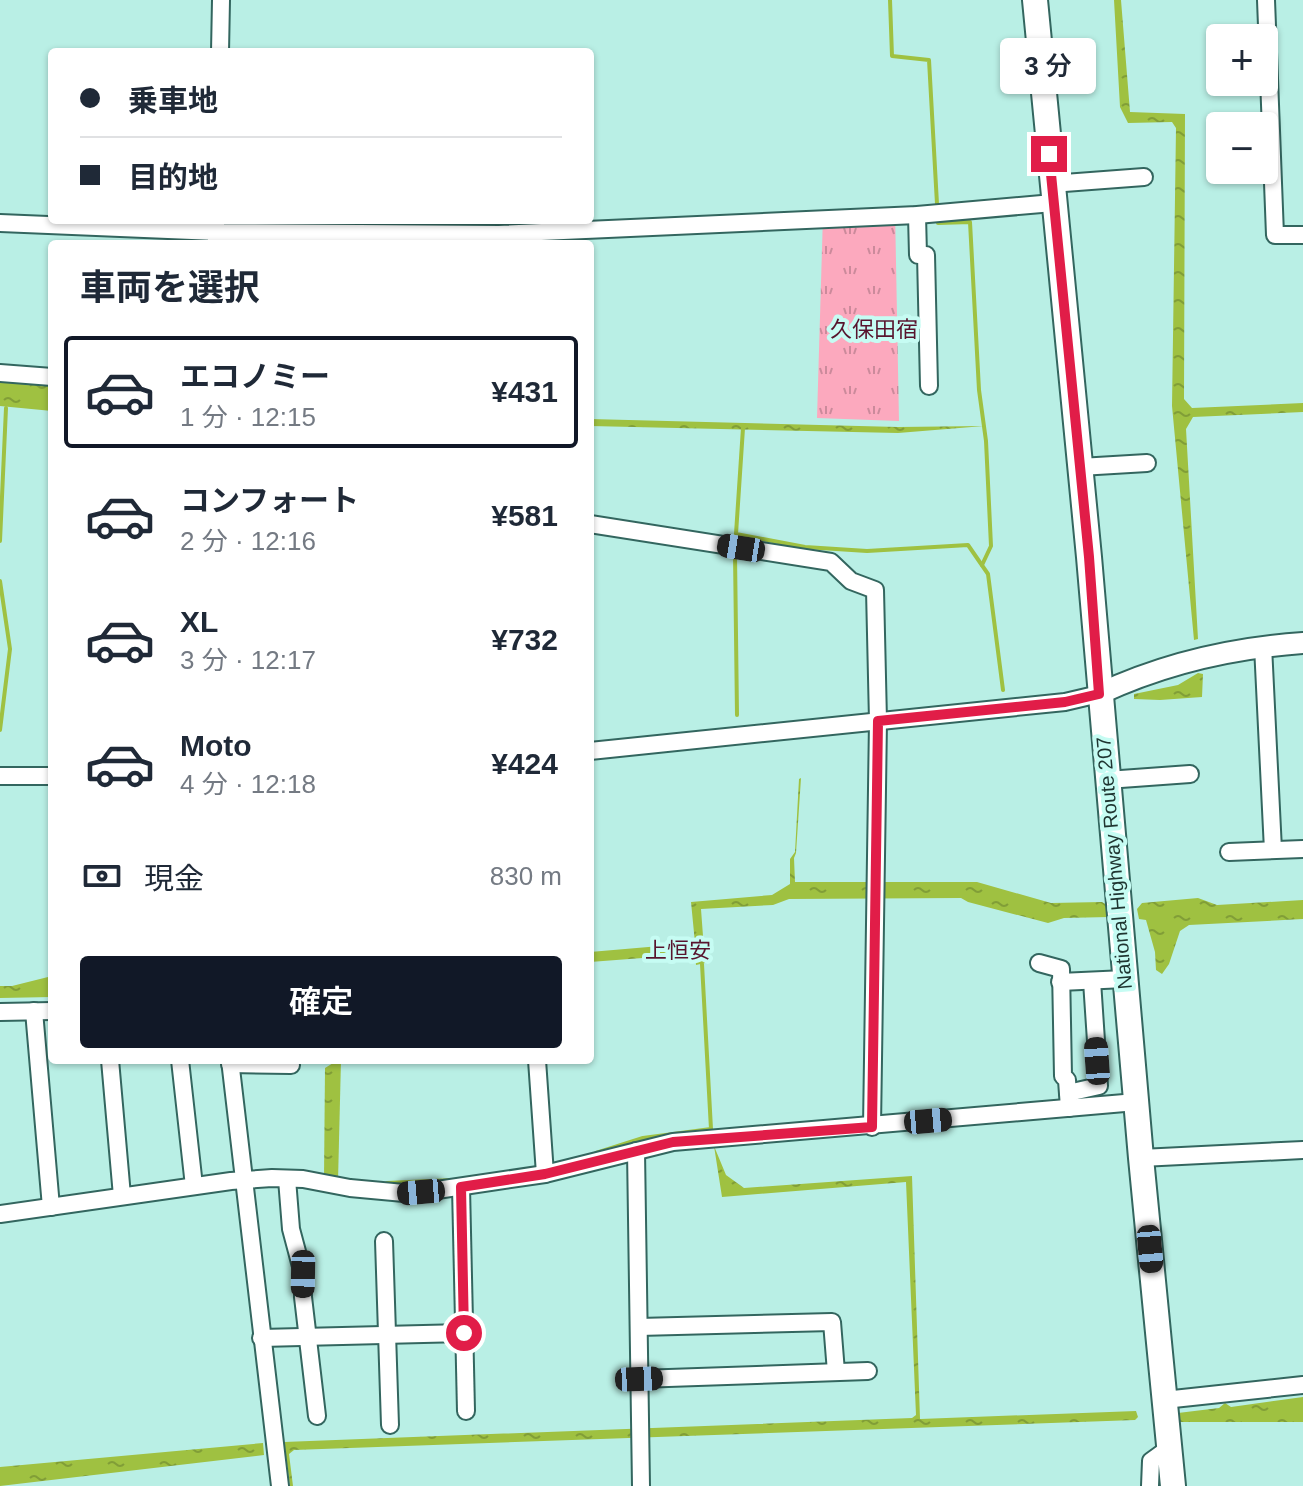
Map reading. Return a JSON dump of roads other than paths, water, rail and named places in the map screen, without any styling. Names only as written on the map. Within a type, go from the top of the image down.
[{"type":"highway","name":"National Highway Route 207","points":[[1035,0],[1173,1486]]},
{"type":"main road","points":[[1099,694],[1142,674],[1204,656],[1303,643]]},
{"type":"street","points":[[220,48],[221,0]]},
{"type":"street","points":[[1266,0],[1275,235],[1303,235]]},
{"type":"street","points":[[0,223],[499,239],[917,215],[1144,177]]},
{"type":"street","points":[[917,215],[918,255],[926,255],[929,386]]},
{"type":"street","points":[[0,373],[48,377]]},
{"type":"street","points":[[1080,467],[1147,463]]},
{"type":"street","points":[[594,525],[831,562],[851,581],[875,590],[878,721],[872,1127]]},
{"type":"street","points":[[1263,646],[1273,850]]},
{"type":"street","points":[[594,751],[1065,702],[1099,694]]},
{"type":"street","points":[[1107,780],[1190,774]]},
{"type":"street","points":[[0,776],[48,776]]},
{"type":"street","points":[[1229,852],[1303,849]]},
{"type":"street","points":[[1039,963],[1061,969],[1063,1076],[1067,1080],[1068,1100]]},
{"type":"street","points":[[1060,982],[1125,979]]},
{"type":"street","points":[[1068,1100],[1099,1086],[1092,981]]},
{"type":"street","points":[[34,1011],[51,1207]]},
{"type":"street","points":[[0,1012],[48,1011]]},
{"type":"street","points":[[110,1064],[122,1196]]},
{"type":"street","points":[[180,1064],[194,1186]]},
{"type":"street","points":[[230,1064],[280,1486]]},
{"type":"street","points":[[271,1064],[291,1065]]},
{"type":"street","points":[[537,1064],[545,1174]]},
{"type":"street","points":[[0,1214],[243,1181],[287,1179],[404,1193],[545,1174],[673,1142],[872,1127],[1068,1100],[1136,1102]]},
{"type":"street","points":[[1141,1158],[1303,1150]]},
{"type":"street","points":[[636,1151],[641,1486]]},
{"type":"street","points":[[287,1179],[291,1229],[303,1274],[317,1416]]},
{"type":"street","points":[[461,1187],[466,1411]]},
{"type":"street","points":[[384,1241],[390,1425]]},
{"type":"street","points":[[639,1327],[832,1322],[836,1372]]},
{"type":"street","points":[[261,1338],[464,1333]]},
{"type":"street","points":[[639,1379],[868,1371]]},
{"type":"street","points":[[1164,1400],[1303,1385]]},
{"type":"street","points":[[1150,1486],[1151,1461],[1169,1448]]},
{"type":"water","points":[[1114,0],[1121,0],[1130,112],[1185,114],[1184,399],[1192,408],[1303,403],[1303,412],[1193,417],[1186,429],[1198,639],[1194,640],[1172,406],[1176,128],[1172,122],[1128,123],[1120,107]]},
{"type":"water","points":[[0,382],[48,385],[48,411],[0,406]]},
{"type":"water","points":[[594,419],[898,427],[984,426],[898,433],[594,426]]},
{"type":"water","points":[[1198,673],[1203,674],[1202,697],[1134,699],[1134,694],[1178,685]]},
{"type":"water","points":[[799,779],[795,882],[977,882],[1051,903],[1102,902],[1107,905],[1109,917],[1064,918],[1048,923],[961,898],[789,899],[773,905],[701,909],[705,963],[696,965],[695,954],[594,962],[594,952],[695,943],[691,902],[772,895],[790,884]]},
{"type":"water","points":[[1198,898],[1217,905],[1303,900],[1303,919],[1189,925],[1180,931],[1169,964],[1162,974],[1156,970],[1155,952],[1146,920],[1139,919],[1137,909],[1142,903]]},
{"type":"water","points":[[48,977],[48,997],[0,998],[0,986]]},
{"type":"water","points":[[341,1064],[338,1181],[324,1178],[325,1068]]},
{"type":"water","points":[[714,1146],[726,1175],[744,1188],[912,1176],[920,1419],[1136,1411],[1138,1417],[1135,1420],[294,1450],[289,1454],[293,1486],[290,1486],[284,1442],[912,1418],[916,1415],[906,1182],[722,1197]]},
{"type":"water","points":[[1303,1397],[1303,1422],[1179,1422],[1178,1413],[1219,1408],[1225,1403],[1231,1407]]},
{"type":"water","points":[[263,1443],[264,1455],[0,1486],[0,1467]]},
{"type":"waterway","points":[[890,0],[892,56],[929,60],[937,204]]},
{"type":"waterway","points":[[938,223],[970,222],[991,546],[982,565]]},
{"type":"waterway","points":[[0,541],[6,408]]},
{"type":"waterway","points":[[743,428],[736,534],[805,547],[867,551],[968,545],[988,574],[1003,690]]},
{"type":"waterway","points":[[735,554],[737,715]]},
{"type":"waterway","points":[[0,581],[10,649],[0,730]]},
{"type":"waterway","points":[[596,1153],[643,1138],[711,1129],[702,964]]},
{"type":"waterway","points":[[387,1183],[454,1180]]},
{"type":"district","name":"久保田宿","points":[[874,329]]},
{"type":"district","name":"上恒安","points":[[678,950]]}]
